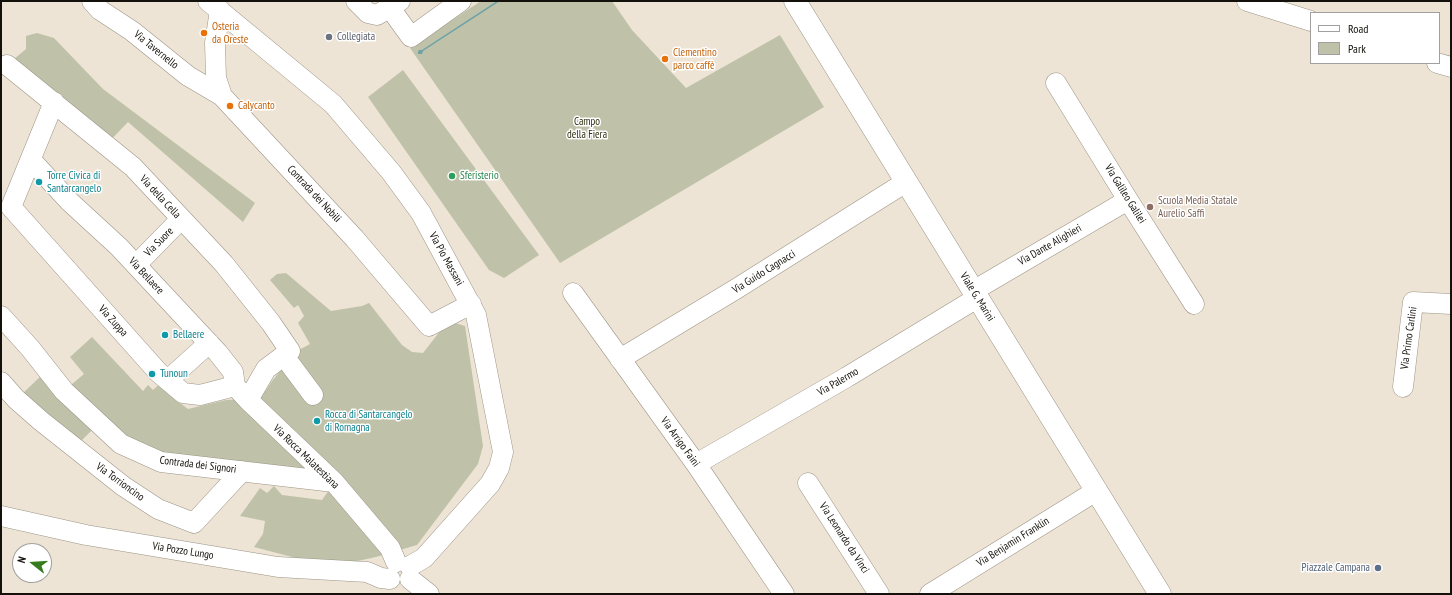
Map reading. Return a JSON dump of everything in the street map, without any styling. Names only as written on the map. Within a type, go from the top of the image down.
[{"type":"main road","name":"Viale G. Marini","points":[[795,1],[1160,594]]},
{"type":"street","name":"Via Tavernello","points":[[92,1],[100,10],[132,31],[188,76],[222,96]]},
{"type":"street","points":[[356,1],[368,13],[389,8],[411,37],[462,1]]},
{"type":"street","points":[[1258,2],[1310,21]]},
{"type":"street","name":"Contrada dei Nobili","points":[[214,5],[216,78],[222,96],[355,239],[429,326],[471,304]]},
{"type":"street","name":"Via Pio Massani","points":[[214,5],[333,104],[391,172],[421,213],[476,315],[504,452],[499,468],[490,484],[424,558],[400,576]]},
{"type":"street","points":[[1440,64],[1451,68]]},
{"type":"street","name":"Via della Cella","points":[[7,65],[133,167],[224,264],[271,323],[287,354]]},
{"type":"street","name":"Via Galileo Galilei","points":[[1056,83],[1194,304]]},
{"type":"street","points":[[31,160],[54,102]]},
{"type":"street","name":"Via Zuppa","points":[[31,160],[11,207],[158,372],[183,393],[200,395],[241,393]]},
{"type":"street","name":"Via Bellaere","points":[[31,160],[70,202],[136,264],[209,342],[233,372],[241,393]]},
{"type":"street","name":"Via Guido Cagnacci","points":[[620,359],[736,289],[906,182]]},
{"type":"street","name":"Via Dante Alighieri","points":[[975,294],[1128,200]]},
{"type":"street","name":"Via Suore","points":[[136,264],[181,219]]},
{"type":"street","name":"Via Arrigo Faini","points":[[572,293],[696,464],[784,594]]},
{"type":"street","name":"Via Palermo","points":[[696,464],[847,377],[975,294]]},
{"type":"street","name":"Via Primo Carlini","points":[[1403,387],[1413,302],[1451,304]]},
{"type":"street","name":"Contrada dei Signori","points":[[1,316],[30,348],[64,391],[121,444],[161,462],[334,482]]},
{"type":"street","points":[[168,380],[209,342]]},
{"type":"street","points":[[241,393],[266,369],[287,354],[313,395]]},
{"type":"street","name":"Via Torrioncino","points":[[1,382],[16,399],[41,421],[123,486],[158,509],[194,523],[242,471]]},
{"type":"street","name":"Via Rocca Malatestiana","points":[[241,393],[334,482],[390,548],[400,576]]},
{"type":"street","name":"Via Leonardo da Vinci","points":[[808,483],[879,594]]},
{"type":"street","name":"Via Benjamin Franklin","points":[[930,594],[1096,491]]},
{"type":"street","name":"Via Pozzo Lungo","points":[[1,516],[86,535],[278,567],[367,572],[381,578],[400,576]]},
{"type":"street","points":[[400,576],[429,594]]},
{"type":"green space","name":"Campo della Fiera","points":[[481,1],[612,1],[632,30],[686,88],[780,35],[824,107],[560,263],[410,48]]},
{"type":"green space","points":[[37,33],[54,38],[103,89],[255,203],[243,222],[128,122],[106,145],[7,65],[26,49],[26,36]]},
{"type":"green space","name":"Sferisterio","points":[[403,70],[539,255],[504,278],[489,270],[368,97]]},
{"type":"green space","points":[[286,273],[331,311],[362,306],[369,303],[402,345],[412,352],[423,353],[448,321],[465,326],[483,446],[478,464],[417,545],[376,557],[330,567],[254,547],[263,534],[265,521],[240,516],[260,488],[267,493],[274,486],[282,495],[322,500],[334,483],[161,462],[66,389],[84,374],[70,357],[92,337],[143,391],[148,385],[153,390],[162,382],[168,394],[188,409],[226,400],[260,399],[272,381],[297,351],[310,344],[298,323],[304,316],[298,305],[294,308],[270,280],[277,274]]},
{"type":"green space","points":[[43,374],[93,429],[78,444],[21,395]]},
{"type":"water","points":[[497,1],[500,1],[423,51],[422,54],[418,54],[419,50],[422,50]]},
{"type":"place","name":"Osteria da Oreste","points":[[204,33]]},
{"type":"place","name":"Collegiata","points":[[329,37]]},
{"type":"place","name":"Clementino parco caffè","points":[[665,59]]},
{"type":"place","name":"Calycanto","points":[[230,106]]},
{"type":"place","name":"Sferisterio","points":[[452,176]]},
{"type":"place","name":"Torre Civica di Santarcangelo","points":[[39,182]]},
{"type":"place","name":"Scuola Media Statale Aurelio Saffi","points":[[1150,207]]},
{"type":"place","name":"Bellaere","points":[[165,335]]},
{"type":"place","name":"Tunoun","points":[[152,374]]},
{"type":"place","name":"Rocca di Santarcangelo di Romagna","points":[[317,421]]},
{"type":"place","name":"Piazzale Campana","points":[[1378,568]]}]
